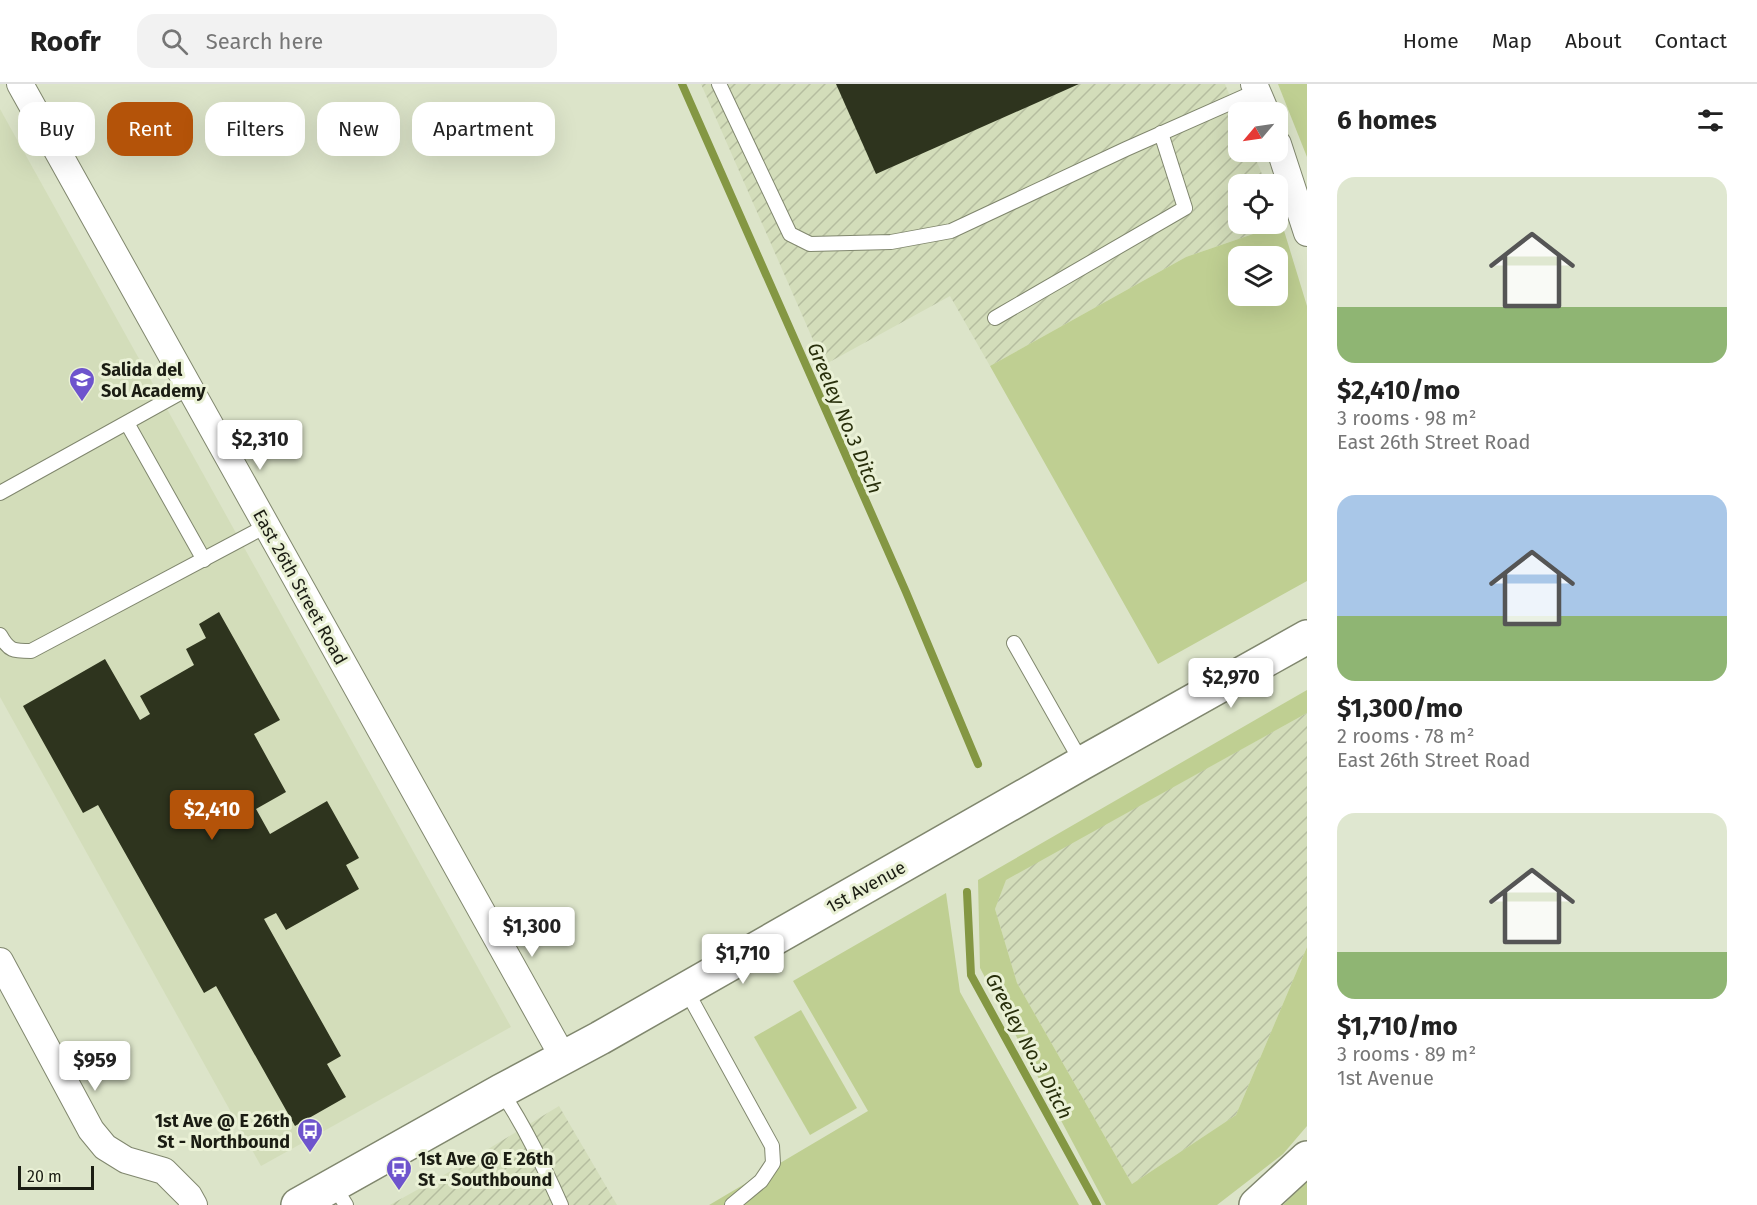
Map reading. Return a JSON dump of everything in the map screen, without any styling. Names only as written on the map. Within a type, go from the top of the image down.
[{"type":"main road","name":"1st Avenue","points":[[298,1205],[340,1195],[501,1091],[1307,638]]},
{"type":"main road","points":[[1256,1205],[1307,1158]]},
{"type":"street","name":"East 26th Street Road","points":[[20,84],[563,1057]]},
{"type":"street","points":[[1284,162],[1307,233]]},
{"type":"street","points":[[0,961],[91,1130],[105,1147],[126,1160],[164,1171],[189,1196],[194,1205]]},
{"type":"lane","points":[[719,84],[790,234],[810,244],[891,242],[951,231],[1161,133],[1259,96]]},
{"type":"lane","points":[[995,318],[1185,208],[1161,133]]},
{"type":"lane","points":[[0,493],[189,388]]},
{"type":"lane","points":[[127,423],[204,560]]},
{"type":"lane","points":[[0,635],[7,647],[17,651],[31,651],[266,526]]},
{"type":"lane","points":[[1014,643],[1082,763]]},
{"type":"lane","points":[[685,988],[772,1146],[773,1163],[761,1181],[732,1205]]},
{"type":"lane","points":[[501,1091],[521,1120],[561,1205]]},
{"type":"shaded area","points":[[701,84],[1225,84],[1232,102],[1228,102],[1228,162],[1257,162],[1262,174],[1228,174],[1228,234],[1253,234],[1186,257],[990,366],[950,296],[824,365]]},
{"type":"shaded area","name":"Salida del Sol Academy","points":[[0,109],[18,141],[18,156],[26,156],[511,1027],[261,1166],[0,697]]},
{"type":"shaded area","points":[[1307,713],[1307,947],[1236,1115],[1132,1184],[1017,983],[995,909],[1006,879]]},
{"type":"shaded area","points":[[559,1106],[617,1205],[390,1205],[467,1162]]},
{"type":"green space","points":[[1278,84],[1307,84],[1307,157],[1288,109],[1288,102],[1285,102]]},
{"type":"green space","points":[[1253,234],[1285,234],[1307,306],[1307,581],[1158,664],[990,366],[1186,257]]},
{"type":"green space","points":[[1307,690],[1307,713],[1006,880],[995,909],[1017,983],[1132,1184],[1236,1115],[1307,947],[1307,1126],[1283,1154],[1217,1205],[1106,1205],[980,968],[978,880]]},
{"type":"green space","points":[[946,893],[960,992],[1079,1205],[709,1205],[868,1111],[793,981]]},
{"type":"green space","points":[[801,1010],[857,1108],[810,1135],[754,1037]]},
{"type":"green space","points":[[1307,1182],[1307,1205],[1283,1205],[1284,1204]]},
{"type":"building","points":[[836,84],[1079,84],[876,174]]},
{"type":"building","points":[[219,612],[280,720],[254,734],[286,792],[256,809],[270,834],[327,801],[359,858],[346,865],[359,889],[286,930],[276,913],[264,919],[341,1056],[327,1064],[346,1097],[295,1126],[216,986],[204,993],[98,805],[83,813],[23,706],[105,659],[140,720],[150,714],[140,696],[194,665],[186,649],[206,638],[199,624]]},
{"type":"waterway","name":"Greeley No.3 Ditch","points":[[682,84],[906,592],[978,764]]},
{"type":"waterway","name":"Greeley No.3 Ditch","points":[[967,892],[971,975],[1097,1205]]},
{"type":"place","name":"Salida del Sol Academy","points":[[82,403]]},
{"type":"place","name":"1st Ave @ E 26th St - Northbound","points":[[310,1154]]},
{"type":"place","name":"1st Ave @ E 26th St - Southbound","points":[[399,1192]]}]
